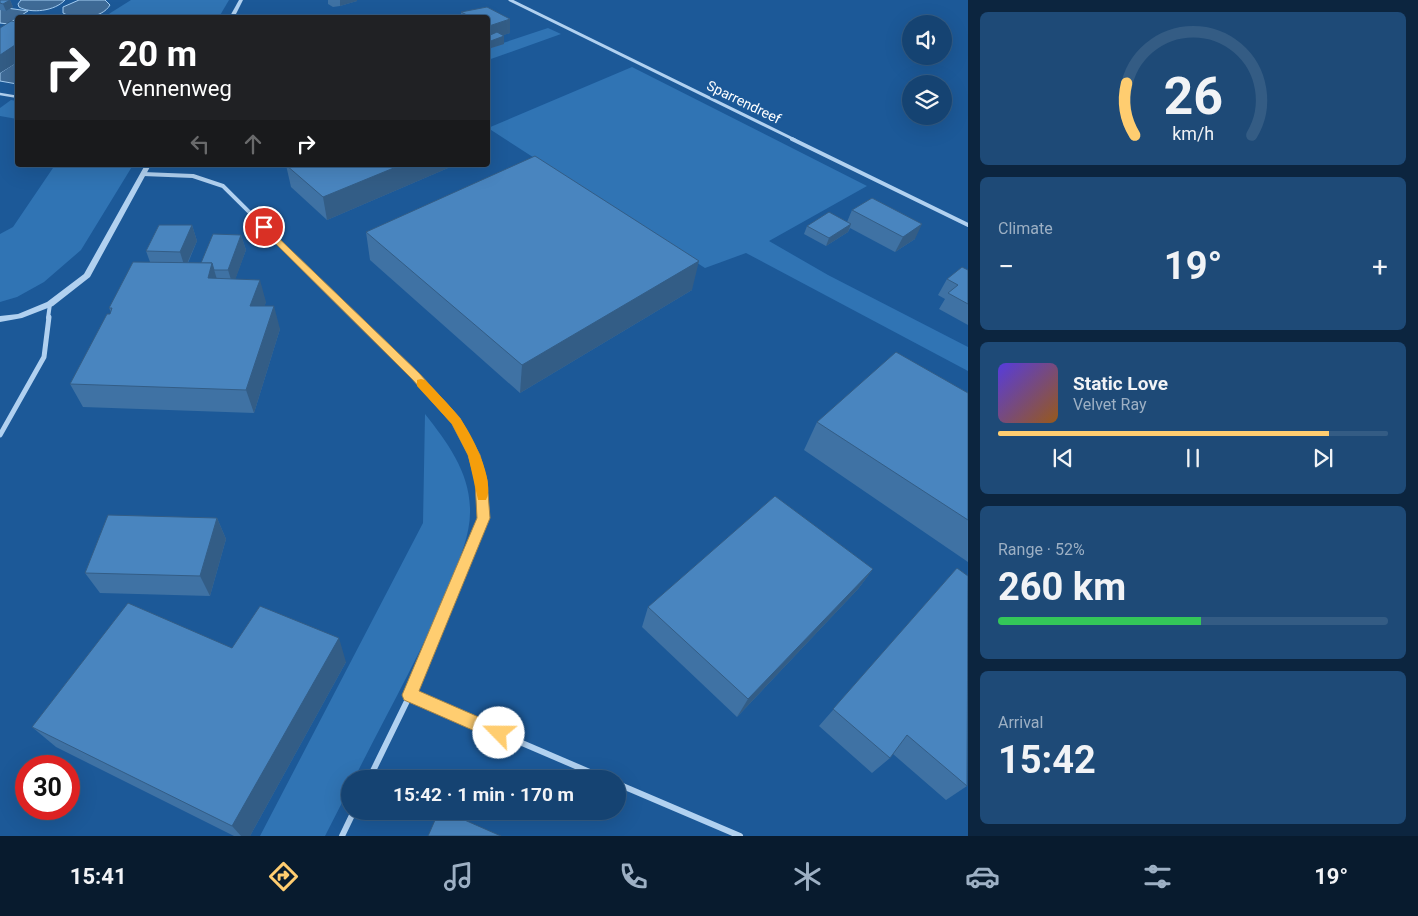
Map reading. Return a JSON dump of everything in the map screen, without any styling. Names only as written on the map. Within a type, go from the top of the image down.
[{"type":"street","points":[[233,15],[241,0]]},
{"type":"street","name":"Sparrendreef","points":[[510,0],[968,224]]},
{"type":"street","points":[[0,319],[19,316],[50,304],[86,275],[147,167]]},
{"type":"street","points":[[143,174],[190,173],[208,178],[223,186],[415,376],[456,421],[474,455],[481,480],[484,518],[410,695],[373,770]]},
{"type":"street","points":[[0,435],[44,357],[50,304]]},
{"type":"street","points":[[410,695],[585,770]]},
{"type":"street","points":[[626,787],[740,836]]},
{"type":"street","points":[[342,836],[350,820]]},
{"type":"lane","points":[[0,94],[15,96]]},
{"type":"shaded area","points":[[21,0],[65,0],[55,7],[36,11],[19,7],[18,4]]},
{"type":"shaded area","points":[[79,0],[105,0],[110,5],[106,10],[97,15],[68,15],[63,13],[63,7]]},
{"type":"shaded area","points":[[131,0],[229,0],[220,15],[107,15]]},
{"type":"shaded area","points":[[0,7],[28,11],[22,15],[15,15],[15,19],[8,24],[0,23]]},
{"type":"shaded area","points":[[548,28],[561,34],[490,59],[490,47]]},
{"type":"shaded area","points":[[15,63],[15,84],[0,81],[0,73]]},
{"type":"shaded area","points":[[632,67],[867,186],[769,241],[828,275],[968,347],[968,371],[746,253],[705,268],[490,129],[490,127]]},
{"type":"shaded area","points":[[11,100],[15,101],[15,119],[0,116],[0,108]]},
{"type":"shaded area","points":[[54,167],[132,167],[81,250],[44,282],[17,297],[0,302],[0,234],[13,227]]},
{"type":"shaded area","points":[[425,414],[449,446],[461,469],[469,494],[469,527],[451,581],[417,656],[359,770],[341,770],[341,805],[325,836],[260,836],[423,523]]},
{"type":"building","points":[[0,0],[10,0],[3,4],[0,3]]},
{"type":"building","points":[[487,7],[510,19],[490,25],[490,15],[467,15],[461,12]]},
{"type":"building","points":[[11,21],[15,22],[15,45],[0,55],[0,28]]},
{"type":"building","points":[[497,32],[504,36],[490,41],[490,35]]},
{"type":"building","points":[[535,156],[699,261],[522,365],[366,232]]},
{"type":"building","points":[[288,167],[396,167],[323,197]]},
{"type":"building","points":[[872,198],[922,224],[903,237],[852,210]]},
{"type":"building","points":[[829,212],[851,224],[829,238],[807,226]]},
{"type":"building","points":[[159,225],[192,225],[180,252],[146,251]]},
{"type":"building","points":[[213,234],[241,235],[228,270],[214,270],[212,263],[201,263]]},
{"type":"building","points":[[133,262],[212,263],[208,278],[260,280],[250,306],[274,306],[246,390],[70,384],[107,314],[110,314],[112,308],[109,308]]},
{"type":"building","points":[[962,267],[968,270],[968,304],[948,293],[958,285],[947,279]]},
{"type":"building","points":[[896,352],[968,393],[968,520],[817,422]]},
{"type":"building","points":[[775,496],[873,569],[748,699],[648,607]]},
{"type":"building","points":[[108,515],[217,518],[200,576],[85,573]]},
{"type":"building","points":[[957,568],[968,576],[967,786],[907,735],[890,758],[833,709]]},
{"type":"building","points":[[128,603],[232,648],[260,606],[339,638],[232,826],[32,727]]},
{"type":"building","points":[[435,820],[465,820],[501,836],[428,836]]},
{"type":"slow traffic","points":[[421,383],[456,421],[474,455],[481,480],[482,497]]},
{"type":"route","points":[[264,227],[415,376],[456,421],[474,455],[481,480],[484,518],[410,695],[499,733]]}]
